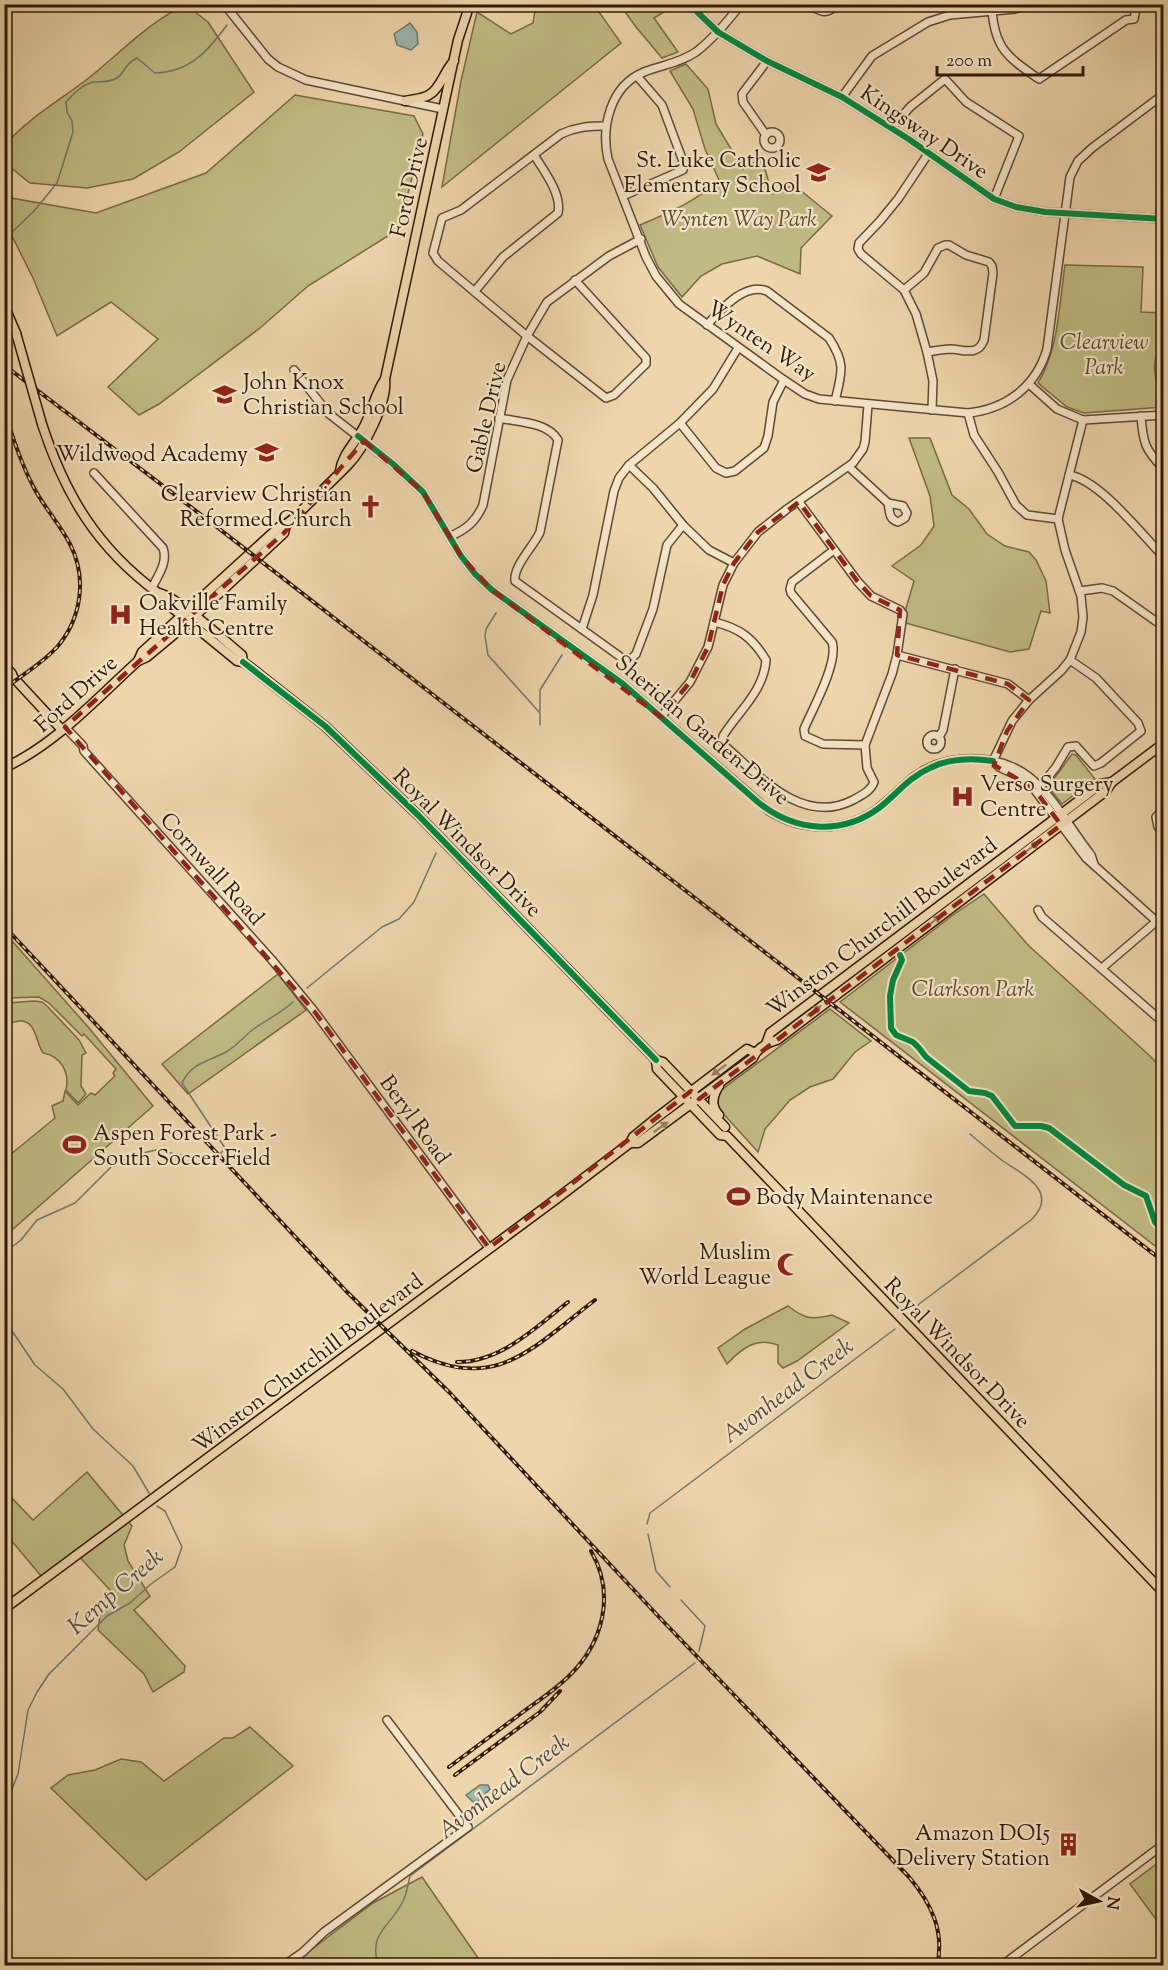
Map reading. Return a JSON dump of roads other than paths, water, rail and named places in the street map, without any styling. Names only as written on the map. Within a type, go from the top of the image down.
[{"type":"main road","name":"Ford Drive","points":[[4,768],[30,755],[63,729],[138,661],[142,652],[188,616],[279,527],[286,525],[347,466],[361,439],[379,387],[385,379],[458,40],[470,4]]},
{"type":"main road","points":[[405,101],[427,96],[437,88],[446,69],[454,61]]},
{"type":"main road","name":"Royal Windsor Drive","points":[[4,305],[16,333],[42,424],[60,474],[87,521],[104,543],[160,598],[188,616],[237,661],[243,662],[325,726],[419,816],[656,1060],[657,1069],[695,1102],[720,1135],[726,1132],[1164,1593]]},
{"type":"main road","name":"Cornwall Road","points":[[4,665],[63,729]]},
{"type":"main road","name":"Winston Churchill Boulevard","points":[[630,1143],[638,1143],[695,1102],[753,1058],[755,1053],[766,1044],[770,1033],[1061,820],[1101,784],[1112,782],[1164,743]]},
{"type":"main road","name":"Winston Churchill Boulevard","points":[[4,1609],[630,1143],[633,1137],[747,1049],[755,1053]]},
{"type":"main road","points":[[726,1132],[724,1121],[715,1112],[713,1099],[718,1086],[734,1072]]},
{"type":"street","points":[[224,4],[268,59],[278,67],[306,80],[443,110]]},
{"type":"street","name":"Kingsway Drive","points":[[689,4],[718,32],[767,61],[842,97],[892,128],[994,199],[1016,207],[1064,213],[1162,219]]},
{"type":"street","name":"Wynten Way","points":[[741,4],[718,32],[696,52],[677,62],[637,76],[619,93],[605,126],[605,146],[646,257],[656,276],[679,304],[784,380],[805,394],[819,399],[968,413],[991,409],[1015,397],[1029,384],[1041,367],[1047,349],[1070,177],[1078,162],[1092,148],[1164,94]]},
{"type":"street","points":[[807,4],[823,13],[830,11],[838,4]]},
{"type":"street","points":[[842,97],[872,56],[928,22],[950,15],[1015,9],[1033,4]]},
{"type":"street","points":[[992,10],[995,35],[1001,46],[1009,57],[1039,80],[1126,20],[1134,18],[1137,4]]},
{"type":"street","points":[[766,135],[743,102],[742,94],[767,61]]},
{"type":"street","points":[[623,195],[683,170],[684,164],[662,105],[637,76]]},
{"type":"street","points":[[892,128],[910,107],[945,79],[966,102],[1019,136],[994,199]]},
{"type":"street","points":[[575,280],[646,358],[646,364],[614,395],[606,398],[527,336],[435,258],[433,253],[439,223],[445,215],[461,210],[561,134],[586,126],[605,126]]},
{"type":"street","points":[[928,154],[898,199],[859,243],[858,249],[904,290],[916,314],[933,381],[932,410]]},
{"type":"street","points":[[475,291],[503,257],[558,213],[559,201],[549,178],[534,155]]},
{"type":"street","points":[[1162,219],[1161,196],[1164,190]]},
{"type":"street","name":"Gable Drive","points":[[451,536],[469,527],[483,505],[510,370],[547,302],[609,256],[641,239]]},
{"type":"street","points":[[904,290],[924,273],[938,248],[945,245],[989,262],[992,266],[984,340],[981,347],[973,351],[927,352]]},
{"type":"street","points":[[707,325],[734,299],[747,292],[761,289],[767,291],[829,338],[834,346],[842,362],[842,373],[835,401]]},
{"type":"street","points":[[582,629],[594,595],[614,491],[619,478],[629,465],[680,423],[713,389],[738,348]]},
{"type":"street","name":"Sheridan Garden Drive","points":[[294,370],[320,405],[393,464],[423,492],[468,565],[492,590],[613,677],[769,811],[787,821],[811,827],[849,824],[884,804],[917,775],[932,767],[966,759],[1002,762],[1014,767],[1040,787],[1061,820]]},
{"type":"street","points":[[680,423],[716,468],[726,472],[735,471],[764,448],[773,402],[784,380]]},
{"type":"street","points":[[1029,384],[1056,409],[1083,420],[1164,415]]},
{"type":"street","points":[[661,717],[683,692],[708,647],[723,585],[734,563],[758,532],[849,467],[863,449],[868,405]]},
{"type":"street","points":[[968,413],[974,435],[1016,505],[1027,515],[1058,519]]},
{"type":"street","points":[[1141,416],[1144,444],[1164,469]]},
{"type":"street","points":[[499,418],[538,426],[550,432],[558,440],[540,532],[514,577],[519,585],[622,658],[627,660],[634,658],[653,609],[667,544],[683,525]]},
{"type":"street","points":[[993,761],[1007,730],[1029,700],[1070,660],[1081,632],[1083,609],[1080,591],[1065,550],[1058,519],[1083,420]]},
{"type":"street","points":[[629,465],[709,550],[734,563]]},
{"type":"street","points":[[849,467],[888,503]]},
{"type":"street","points":[[94,473],[163,548],[166,555],[165,562],[155,591]]},
{"type":"street","points":[[1069,475],[1077,476],[1099,489],[1164,557]]},
{"type":"street","points":[[714,622],[736,628],[766,660],[766,667],[750,702],[725,732],[722,741],[726,747],[771,787],[805,805],[833,806],[849,802],[866,792],[873,785],[867,768],[865,745],[897,655],[903,614],[900,610],[871,596],[858,582],[799,502]]},
{"type":"street","points":[[834,550],[795,579],[790,589],[832,642],[835,649],[825,685],[804,729],[805,736],[823,744],[865,745]]},
{"type":"street","points":[[1080,591],[1102,588],[1113,591],[1164,627]]},
{"type":"street","points":[[897,655],[1008,684],[1029,700]]},
{"type":"street","points":[[1040,787],[1068,747],[1076,746],[1094,766],[1141,731],[1138,723],[1096,678],[1070,660]]},
{"type":"street","points":[[939,737],[955,669]]},
{"type":"street","name":"Cornwall Road","points":[[63,729],[272,960],[314,1011]]},
{"type":"street","name":"Sheridan Garden Drive","points":[[993,761],[1034,789],[1061,820]]},
{"type":"street","points":[[1164,809],[1156,817],[1158,827],[1164,831]]},
{"type":"street","points":[[1061,820],[1086,858],[1164,928]]},
{"type":"street","points":[[1038,910],[1042,917],[1164,1023]]},
{"type":"street","points":[[1102,968],[1164,915]]},
{"type":"street","name":"Beryl Road","points":[[314,1011],[489,1248]]},
{"type":"street","points":[[4,1096],[7,1104],[4,1109]]},
{"type":"street","points":[[283,1965],[303,1952],[324,1932],[468,1827],[387,1720]]},
{"type":"street","points":[[1001,1965],[1164,1844]]},
{"type":"water","points":[[410,23],[417,32],[418,44],[411,50],[397,45],[394,34]]},
{"type":"water","points":[[480,1785],[488,1785],[490,1789],[478,1801],[473,1802],[466,1795]]},
{"type":"waterway","points":[[236,8],[237,4]]},
{"type":"waterway","points":[[8,236],[34,211],[57,183],[73,132],[66,102],[75,93],[89,83],[114,80],[122,74],[129,63],[137,58],[155,73],[178,69],[205,51],[227,25]]},
{"type":"waterway","points":[[496,613],[486,629],[488,655],[540,713],[540,725]]},
{"type":"waterway","points":[[540,711],[540,690],[562,655]]},
{"type":"waterway","name":"Kemp Creek","points":[[307,988],[382,927],[399,919],[414,902],[436,853]]},
{"type":"waterway","name":"Kemp Creek","points":[[221,1153],[225,1148],[182,1083],[186,1076],[201,1063],[230,1050],[255,1028],[293,1002]]},
{"type":"waterway","points":[[915,1310],[919,1304],[1031,1220],[1039,1210],[1042,1201],[1036,1185],[1029,1178],[999,1158],[970,1134]]},
{"type":"waterway","name":"Kemp Creek","points":[[4,1253],[21,1240],[37,1220],[75,1203],[113,1165],[134,1155],[156,1150],[185,1156],[217,1158]]},
{"type":"waterway","name":"Kemp Creek","points":[[4,1319],[35,1365],[63,1389],[93,1429],[133,1466],[149,1493]]},
{"type":"waterway","name":"Avonhead Creek","points":[[647,1524],[650,1513],[895,1329]]},
{"type":"waterway","name":"Kemp Creek","points":[[4,1796],[12,1789],[18,1774],[28,1710],[49,1674],[107,1616],[130,1603],[175,1567],[182,1547],[165,1511],[157,1506]]},
{"type":"waterway","name":"Avonhead Creek","points":[[648,1534],[656,1571],[670,1587]]},
{"type":"waterway","name":"Avonhead Creek","points":[[681,1600],[705,1626],[699,1651]]},
{"type":"waterway","name":"Avonhead Creek","points":[[378,1966],[376,1944],[404,1899],[410,1876],[695,1663]]},
{"type":"railway","points":[[4,365],[204,517],[1164,1262]]},
{"type":"railway","points":[[4,409],[28,477],[70,544],[79,570],[80,583],[77,610],[66,635],[52,652],[4,689]]},
{"type":"railway","points":[[4,926],[346,1291],[450,1393],[660,1618],[909,1877],[924,1897],[934,1918],[939,1941],[937,1966]]},
{"type":"railway","points":[[412,1351],[441,1363],[467,1368],[490,1367],[511,1360],[531,1349],[595,1300]]},
{"type":"railway","points":[[457,1362],[473,1360],[503,1350],[517,1342],[568,1302]]},
{"type":"railway","points":[[449,1767],[557,1687],[581,1663],[597,1633],[604,1601],[599,1567],[591,1551]]},
{"type":"railway","points":[[455,1775],[540,1712],[560,1691]]},
{"type":"place","name":"St. Luke Catholic Elementary School","points":[[819,172]]},
{"type":"place","name":"John Knox Christian School","points":[[225,394]]},
{"type":"place","name":"Wildwood Academy","points":[[266,453]]},
{"type":"place","name":"Clearview Christian Reformed Church","points":[[370,506]]},
{"type":"place","name":"Oakville Family Health Centre","points":[[121,615]]},
{"type":"place","name":"Verso Surgery Centre","points":[[962,796]]},
{"type":"place","name":"Aspen Forest Park - South Soccer Field","points":[[75,1145]]},
{"type":"place","name":"Body Maintenance","points":[[738,1196]]},
{"type":"place","name":"Muslim World League","points":[[789,1264]]},
{"type":"place","name":"Amazon DOI5 Delivery Station","points":[[1068,1845]]},
{"type":"park label","name":"Wynten Way Park","points":[[739,218]]},
{"type":"park label","name":"Clearview Park","points":[[1104,354]]},
{"type":"park label","name":"Clarkson Park","points":[[973,988]]}]
